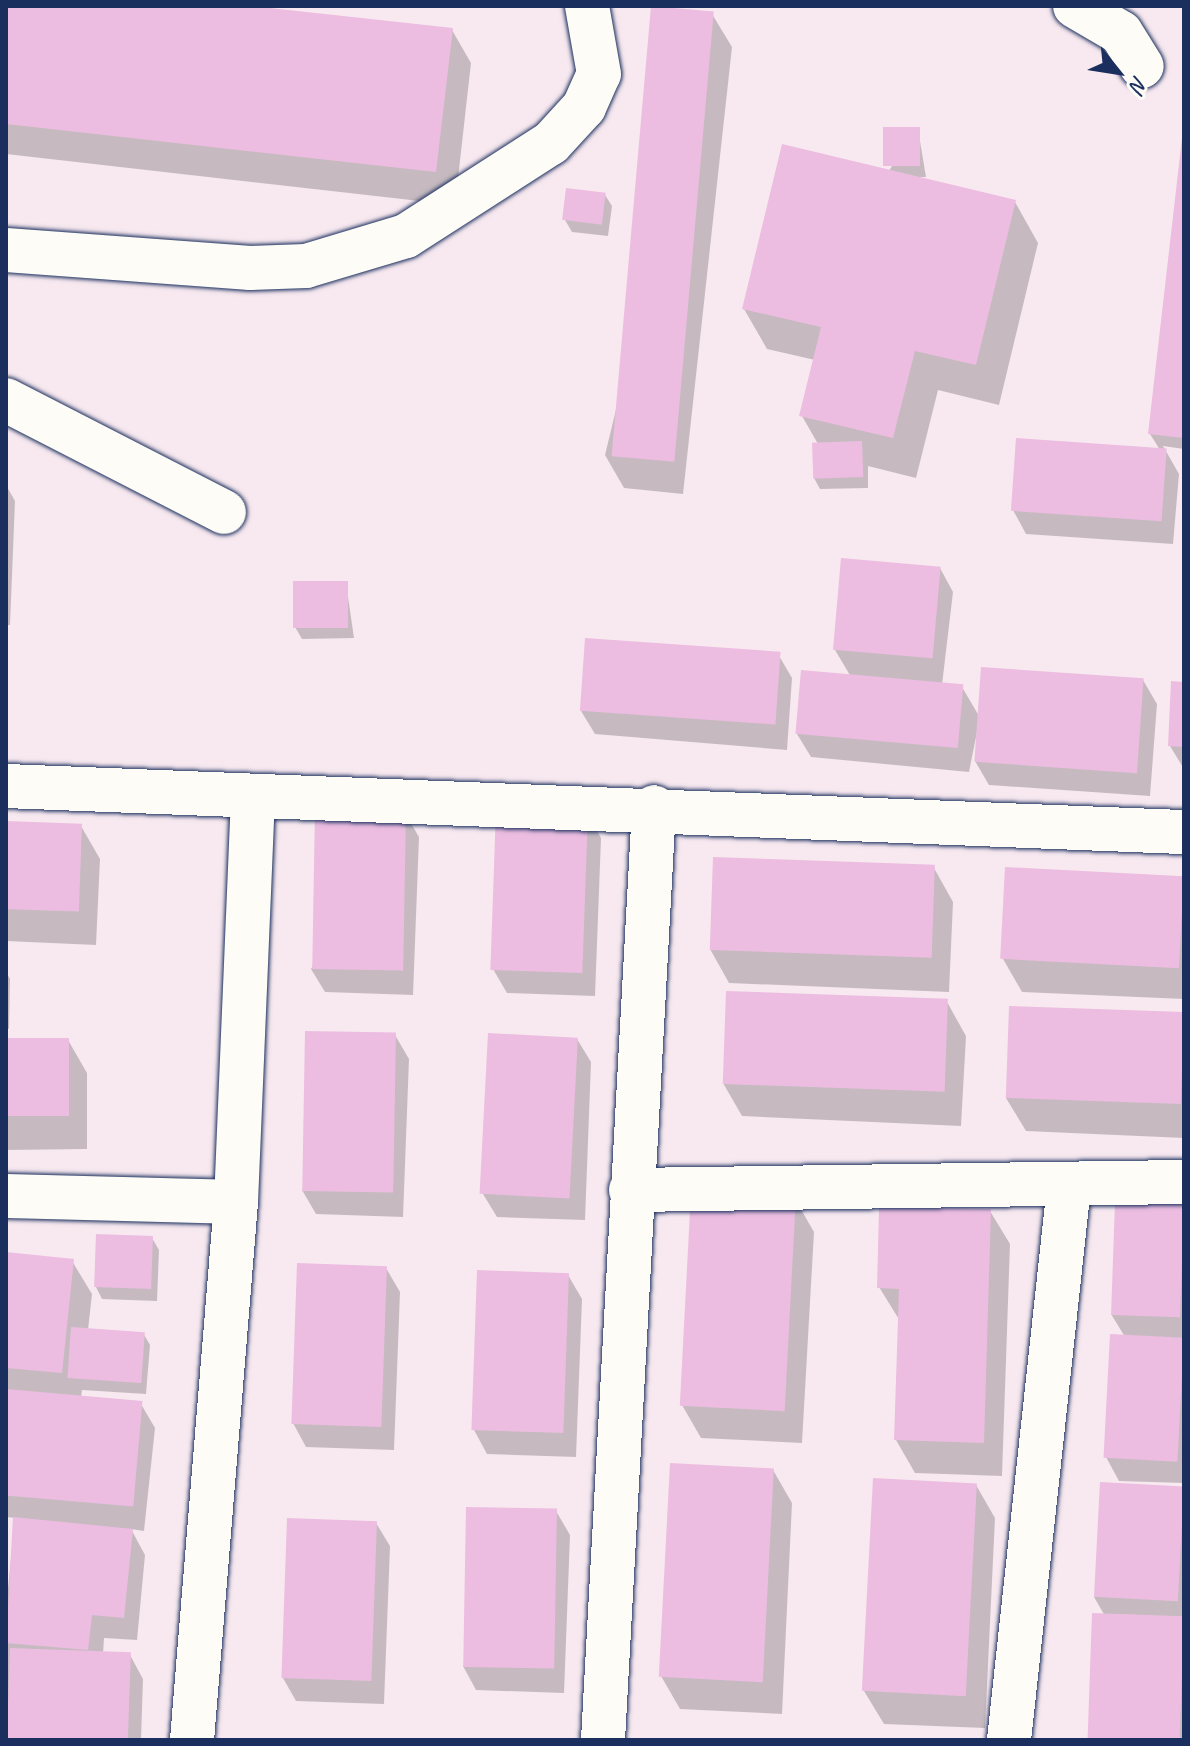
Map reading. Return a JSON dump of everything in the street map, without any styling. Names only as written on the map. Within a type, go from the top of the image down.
[{"type":"street","points":[[6,250],[250,268],[306,266],[406,236],[551,143],[584,107],[599,74],[587,6]]},
{"type":"street","points":[[1075,6],[1121,33],[1142,66]]},
{"type":"street","points":[[6,400],[224,512]]},
{"type":"street","points":[[6,786],[654,807],[1184,832]]},
{"type":"street","points":[[192,1740],[236,1202],[253,796]]},
{"type":"street","points":[[603,1740],[654,807]]},
{"type":"street","points":[[631,1190],[1184,1182]]},
{"type":"street","points":[[1009,1740],[1069,1186]]},
{"type":"street","points":[[6,1196],[236,1202]]},
{"type":"building","points":[[6,6],[252,6],[453,28],[436,172],[6,124]]},
{"type":"building","points":[[651,6],[714,11],[674,462],[612,456]]},
{"type":"building","points":[[883,127],[920,127],[920,166],[883,166]]},
{"type":"building","points":[[1184,138],[1184,438],[1148,434]]},
{"type":"building","points":[[782,144],[1016,200],[976,365],[915,351],[893,438],[799,416],[821,327],[742,309]]},
{"type":"building","points":[[566,188],[606,193],[602,225],[562,220]]},
{"type":"building","points":[[1016,438],[1167,449],[1162,521],[1011,511]]},
{"type":"building","points":[[862,441],[863,477],[813,479],[812,443]]},
{"type":"building","points":[[841,558],[941,567],[933,658],[833,650]]},
{"type":"building","points":[[293,581],[348,581],[348,628],[293,628]]},
{"type":"building","points":[[585,638],[781,652],[775,724],[580,711]]},
{"type":"building","points":[[981,667],[1144,678],[1137,773],[974,762]]},
{"type":"building","points":[[801,670],[963,684],[958,748],[795,734]]},
{"type":"building","points":[[1171,681],[1184,682],[1184,747],[1168,746]]},
{"type":"building","points":[[315,809],[406,811],[403,971],[312,969]]},
{"type":"building","points":[[496,809],[588,812],[582,973],[490,970]]},
{"type":"building","points":[[6,821],[82,824],[79,912],[6,909]]},
{"type":"building","points":[[713,857],[935,865],[932,958],[710,950]]},
{"type":"building","points":[[1005,867],[1184,876],[1179,968],[1000,959]]},
{"type":"building","points":[[726,991],[948,999],[945,1092],[723,1084]]},
{"type":"building","points":[[1009,1006],[1184,1012],[1181,1104],[1006,1098]]},
{"type":"building","points":[[305,1031],[396,1033],[393,1193],[302,1191]]},
{"type":"building","points":[[488,1033],[578,1038],[569,1198],[480,1194]]},
{"type":"building","points":[[6,1038],[69,1038],[69,1116],[6,1116]]},
{"type":"building","points":[[691,1192],[796,1197],[785,1411],[680,1406]]},
{"type":"building","points":[[1115,1202],[1184,1204],[1180,1317],[1111,1315]]},
{"type":"building","points":[[879,1207],[991,1209],[984,1443],[894,1440],[899,1289],[877,1288]]},
{"type":"building","points":[[96,1234],[153,1236],[151,1289],[94,1287]]},
{"type":"building","points":[[6,1252],[74,1259],[62,1373],[6,1368]]},
{"type":"building","points":[[297,1263],[387,1266],[381,1427],[291,1424]]},
{"type":"building","points":[[477,1270],[569,1273],[563,1433],[471,1430]]},
{"type":"building","points":[[71,1327],[145,1332],[141,1383],[67,1378]]},
{"type":"building","points":[[1110,1334],[1184,1338],[1177,1462],[1104,1458]]},
{"type":"building","points":[[6,1389],[142,1401],[133,1507],[6,1495]]},
{"type":"building","points":[[670,1463],[774,1468],[763,1682],[659,1677]]},
{"type":"building","points":[[873,1478],[977,1483],[966,1696],[862,1691]]},
{"type":"building","points":[[1100,1482],[1184,1486],[1178,1601],[1094,1597]]},
{"type":"building","points":[[466,1507],[557,1509],[554,1669],[463,1667]]},
{"type":"building","points":[[13,1517],[133,1529],[124,1618],[92,1615],[88,1650],[6,1643]]},
{"type":"building","points":[[287,1518],[377,1521],[371,1681],[281,1678]]},
{"type":"building","points":[[1092,1613],[1184,1616],[1180,1740],[1088,1740]]},
{"type":"building","points":[[10,1648],[131,1652],[128,1740],[7,1738]]}]
